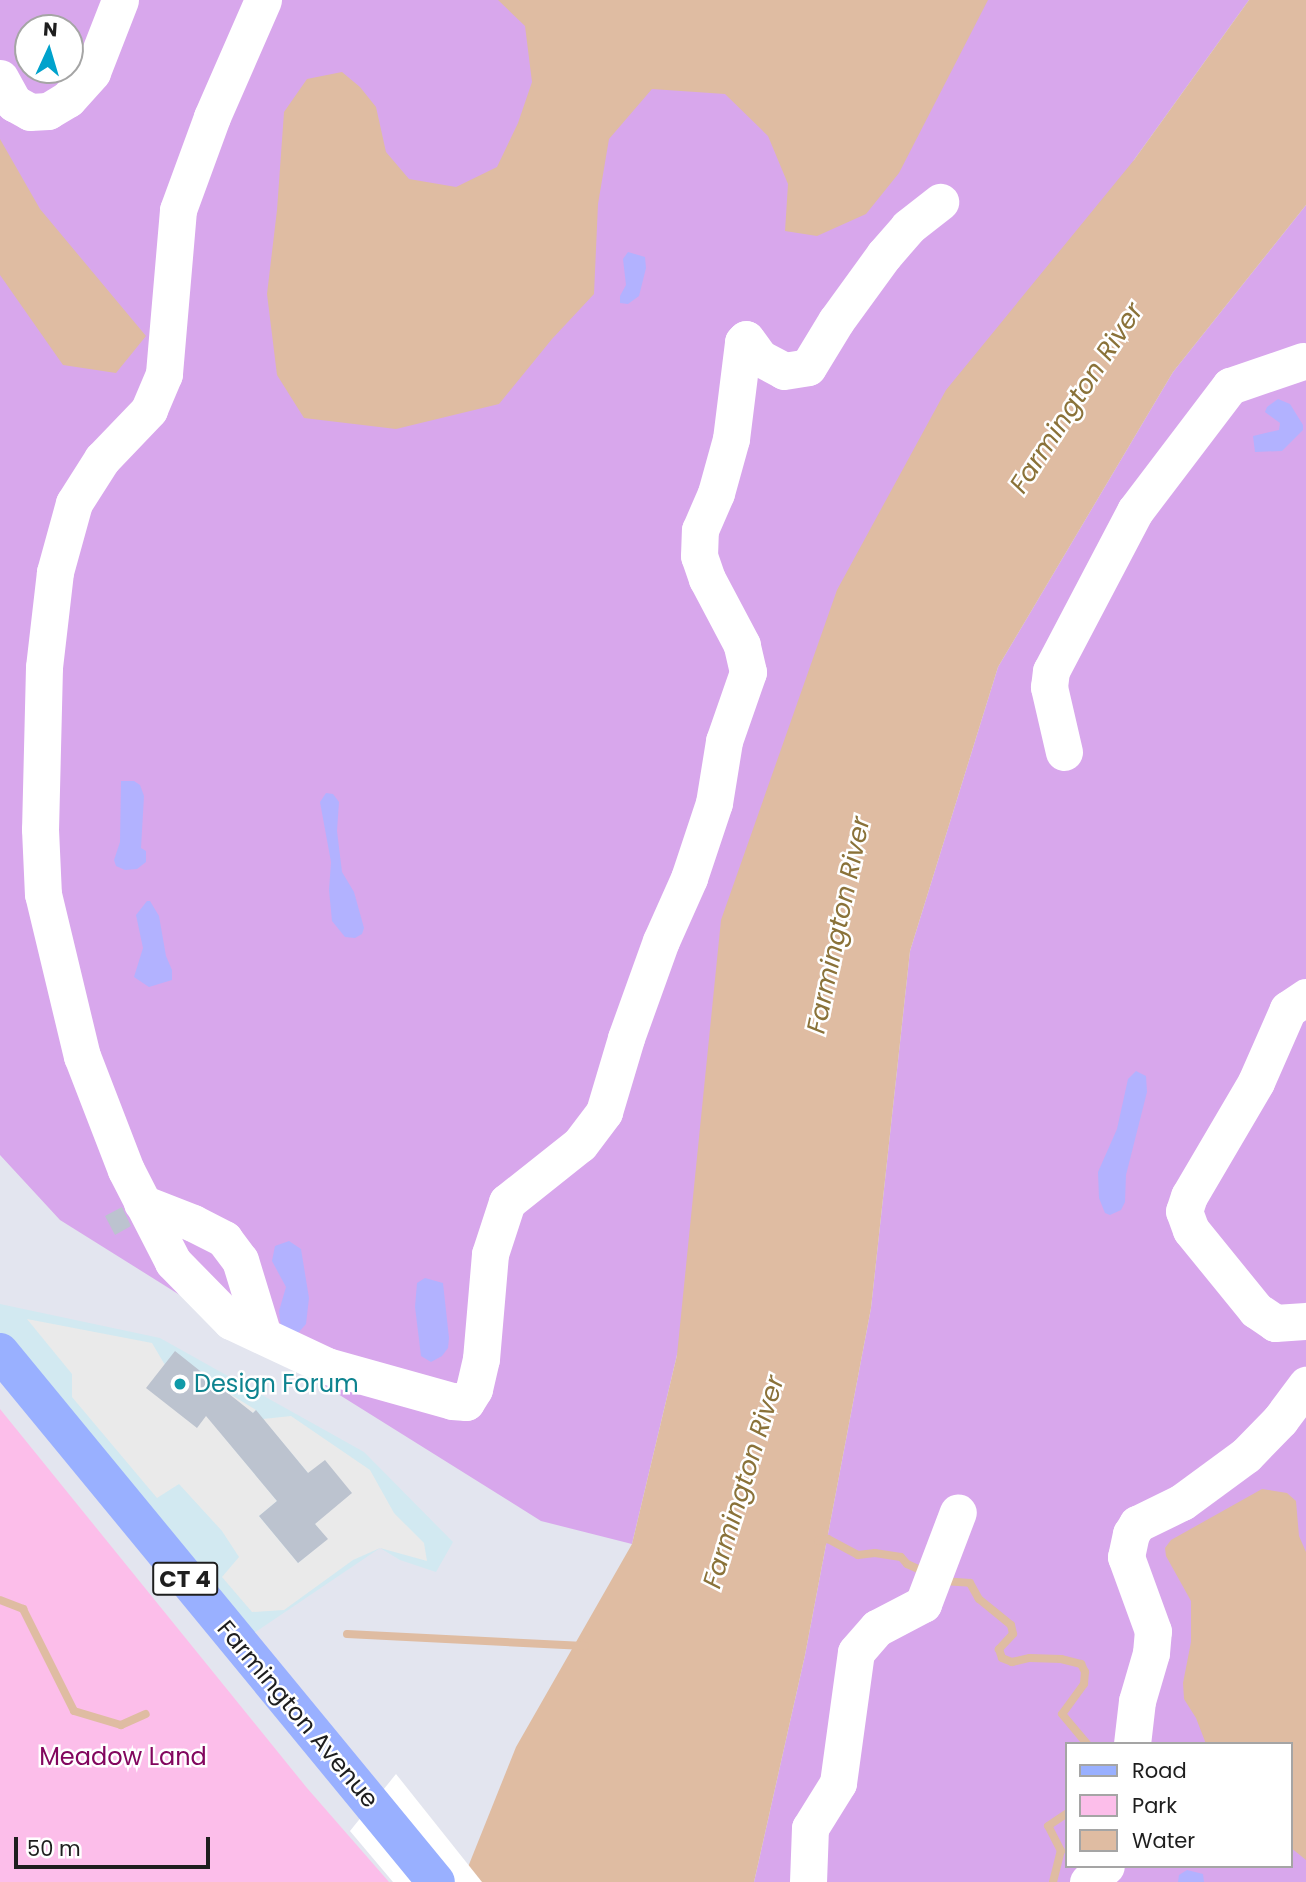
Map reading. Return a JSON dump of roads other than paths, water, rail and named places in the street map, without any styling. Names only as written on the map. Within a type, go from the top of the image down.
[{"type":"main road","name":"Farmington Avenue","points":[[0,1352],[436,1882]]},
{"type":"lane","points":[[0,78],[14,103],[30,111],[48,111],[68,99],[92,72],[120,0]]},
{"type":"lane","points":[[263,0],[212,117],[178,210],[164,374],[149,410],[102,459],[74,503],[55,572],[44,667],[40,830],[43,894],[82,1056],[126,1170],[173,1262],[231,1321],[327,1366],[452,1401],[466,1402],[474,1389],[481,1359],[490,1254],[507,1202],[580,1144],[604,1112],[626,1038],[661,941],[689,878],[714,803],[724,741],[748,672],[742,645],[707,579],[699,556],[700,530],[716,493],[731,439],[743,342],[746,339],[760,358],[784,372],[808,368],[836,321],[884,255],[908,228],[940,202]]},
{"type":"lane","points":[[1064,752],[1049,687],[1051,671],[1135,511],[1230,386],[1303,361]]},
{"type":"lane","points":[[1287,1008],[1228,1140],[1189,1196],[1184,1211],[1191,1230],[1255,1310],[1275,1323],[1306,1321]]},
{"type":"lane","points":[[142,1203],[193,1223],[223,1239],[240,1260],[262,1335]]},
{"type":"lane","points":[[1132,1742],[1137,1701],[1151,1653],[1153,1632],[1126,1557],[1131,1534],[1137,1524],[1182,1502],[1246,1455],[1280,1420],[1306,1385]]},
{"type":"lane","points":[[808,1882],[810,1828],[838,1783],[856,1652],[877,1628],[923,1604],[958,1512]]},
{"type":"lane","points":[[1088,1882],[1104,1868]]},
{"type":"water","points":[[498,0],[988,0],[899,173],[866,214],[817,236],[785,231],[788,184],[768,136],[725,94],[652,89],[609,139],[598,204],[594,294],[552,339],[499,404],[396,429],[304,418],[277,375],[267,294],[277,210],[284,112],[307,79],[342,72],[360,87],[376,107],[386,152],[409,179],[456,187],[497,167],[518,123],[532,82],[525,26]]},
{"type":"water","name":"Farmington River","points":[[1249,0],[1306,0],[1306,205],[1173,372],[998,667],[910,951],[871,1308],[805,1655],[754,1882],[462,1882],[516,1747],[632,1544],[677,1355],[721,920],[837,590],[946,390],[1134,160]]},
{"type":"water","points":[[0,139],[40,209],[146,336],[116,373],[63,365],[0,275]]},
{"type":"water","points":[[1262,1489],[1287,1493],[1296,1501],[1299,1536],[1306,1552],[1306,1860],[1292,1849],[1292,1742],[1205,1742],[1196,1718],[1184,1699],[1183,1683],[1191,1642],[1191,1601],[1166,1556],[1165,1548],[1171,1540]]},
{"type":"waterway","points":[[818,1541],[828,1539],[858,1555],[875,1553],[901,1557],[907,1564],[925,1572]]},
{"type":"waterway","points":[[943,1581],[970,1583],[979,1599],[1011,1625],[1013,1634],[999,1649],[1002,1658],[1012,1662],[1030,1658],[1061,1659],[1081,1664],[1085,1672],[1084,1684],[1062,1714],[1085,1742]]},
{"type":"waterway","points":[[0,1600],[23,1609],[74,1711],[121,1725],[146,1714]]},
{"type":"waterway","points":[[347,1634],[585,1646]]},
{"type":"waterway","points":[[1053,1882],[1061,1851],[1048,1826],[1064,1815]]},
{"type":"place","name":"Design Forum","points":[[180,1384]]},
{"type":"park label","name":"Meadow Land","points":[[123,1757]]}]
